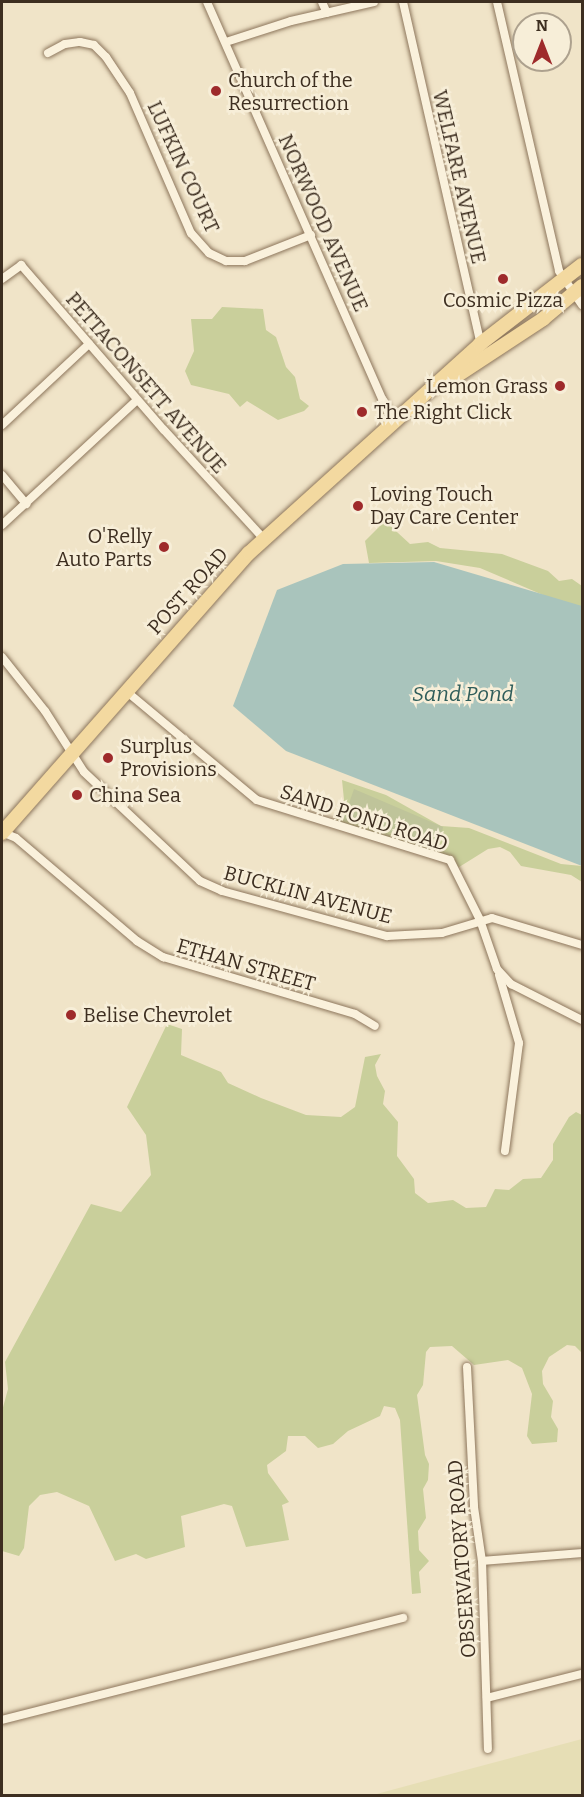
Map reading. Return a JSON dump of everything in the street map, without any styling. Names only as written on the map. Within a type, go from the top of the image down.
[{"type":"main road","name":"POST ROAD","points":[[2,833],[70,753],[264,538],[394,424],[480,344],[582,265]]},
{"type":"main road","name":"POST ROAD","points":[[423,396],[487,358],[578,290]]},
{"type":"street","name":"NORWOOD AVENUE","points":[[207,2],[394,424]]},
{"type":"street","points":[[322,2],[327,13]]},
{"type":"street","points":[[225,42],[374,2]]},
{"type":"street","name":"WELFARE AVENUE","points":[[403,2],[480,344],[487,358]]},
{"type":"street","points":[[497,2],[540,200],[564,280],[578,290],[582,305]]},
{"type":"street","name":"LUFKIN COURT","points":[[48,53],[65,44],[80,42],[94,45],[106,57],[130,93],[189,227],[209,253],[225,261],[245,261],[311,235]]},
{"type":"street","name":"PETTACONSETT AVENUE","points":[[2,279],[21,265],[137,400],[264,538]]},
{"type":"street","points":[[2,425],[89,344]]},
{"type":"street","points":[[2,525],[137,400]]},
{"type":"street","points":[[2,475],[26,504]]},
{"type":"street","name":"BUCKLIN AVENUE","points":[[2,657],[45,711],[70,753],[109,799],[184,867],[222,891],[387,936],[442,933],[480,921],[512,921],[582,945]]},
{"type":"street","name":"SAND POND ROAD","points":[[126,691],[257,800],[450,860],[480,921],[497,969],[511,984],[582,1020]]},
{"type":"street","name":"ETHAN STREET","points":[[2,833],[16,838],[137,941],[163,957],[355,1014],[375,1026]]},
{"type":"street","points":[[497,969],[509,1000],[519,1043],[505,1151]]},
{"type":"street","name":"OBSERVATORY ROAD","points":[[467,1367],[474,1507],[482,1561],[488,1749]]},
{"type":"street","points":[[482,1561],[582,1553]]},
{"type":"street","points":[[2,1720],[403,1618]]},
{"type":"street","points":[[487,1698],[582,1674]]},
{"type":"shaded area","points":[[582,1739],[582,1795],[373,1795],[432,1779]]},
{"type":"green space","points":[[222,307],[263,309],[266,330],[276,337],[286,367],[295,377],[300,399],[309,406],[304,411],[278,420],[247,401],[240,407],[229,394],[191,385],[185,371],[194,351],[191,319],[212,319]]},
{"type":"green space","points":[[385,521],[410,544],[428,542],[440,548],[502,554],[548,571],[559,581],[572,579],[582,586],[582,607],[564,604],[480,568],[436,561],[369,563],[365,541]]},
{"type":"green space","points":[[342,780],[386,795],[441,826],[469,828],[561,864],[582,866],[582,882],[571,875],[521,866],[510,852],[500,847],[488,849],[456,869],[450,860],[334,823],[344,800]]},
{"type":"green space","points":[[354,789],[443,827],[439,846],[343,820]]},
{"type":"green space","points":[[167,1024],[182,1029],[181,1055],[221,1072],[228,1083],[306,1115],[341,1117],[355,1107],[365,1057],[381,1054],[375,1065],[377,1076],[385,1091],[383,1104],[398,1122],[397,1156],[414,1179],[415,1193],[428,1203],[453,1200],[466,1208],[486,1207],[495,1189],[509,1190],[523,1179],[541,1178],[553,1160],[553,1144],[569,1117],[576,1112],[582,1115],[582,1353],[575,1346],[567,1345],[549,1357],[542,1371],[543,1384],[553,1401],[551,1417],[558,1429],[557,1442],[532,1444],[527,1436],[532,1394],[522,1368],[508,1360],[474,1365],[452,1346],[430,1347],[426,1352],[423,1385],[417,1395],[425,1455],[429,1464],[428,1480],[423,1489],[426,1518],[418,1531],[419,1550],[429,1561],[419,1572],[421,1593],[412,1594],[400,1420],[395,1408],[384,1406],[380,1416],[348,1431],[333,1444],[318,1448],[305,1436],[288,1436],[286,1451],[267,1465],[268,1473],[289,1502],[282,1505],[289,1540],[246,1547],[232,1506],[224,1504],[181,1516],[185,1547],[146,1559],[136,1554],[115,1561],[89,1506],[57,1492],[40,1495],[29,1506],[24,1548],[19,1556],[2,1551],[2,1411],[8,1389],[5,1362],[91,1204],[121,1212],[151,1175],[146,1135],[127,1107]]},
{"type":"water","name":"Sand Pond","points":[[434,562],[582,606],[582,866],[286,751],[233,706],[277,590],[343,564]]},
{"type":"place","name":"Church of the Resurrection","points":[[216,91]]},
{"type":"place","name":"Cosmic Pizza","points":[[503,279]]},
{"type":"place","name":"Lemon Grass","points":[[560,386]]},
{"type":"place","name":"The Right Click","points":[[362,412]]},
{"type":"place","name":"Loving Touch Day Care Center","points":[[358,506]]},
{"type":"place","name":"O'Relly Auto Parts","points":[[164,547]]},
{"type":"place","name":"Surplus Provisions","points":[[108,758]]},
{"type":"place","name":"China Sea","points":[[77,795]]},
{"type":"place","name":"Belise Chevrolet","points":[[71,1015]]}]
